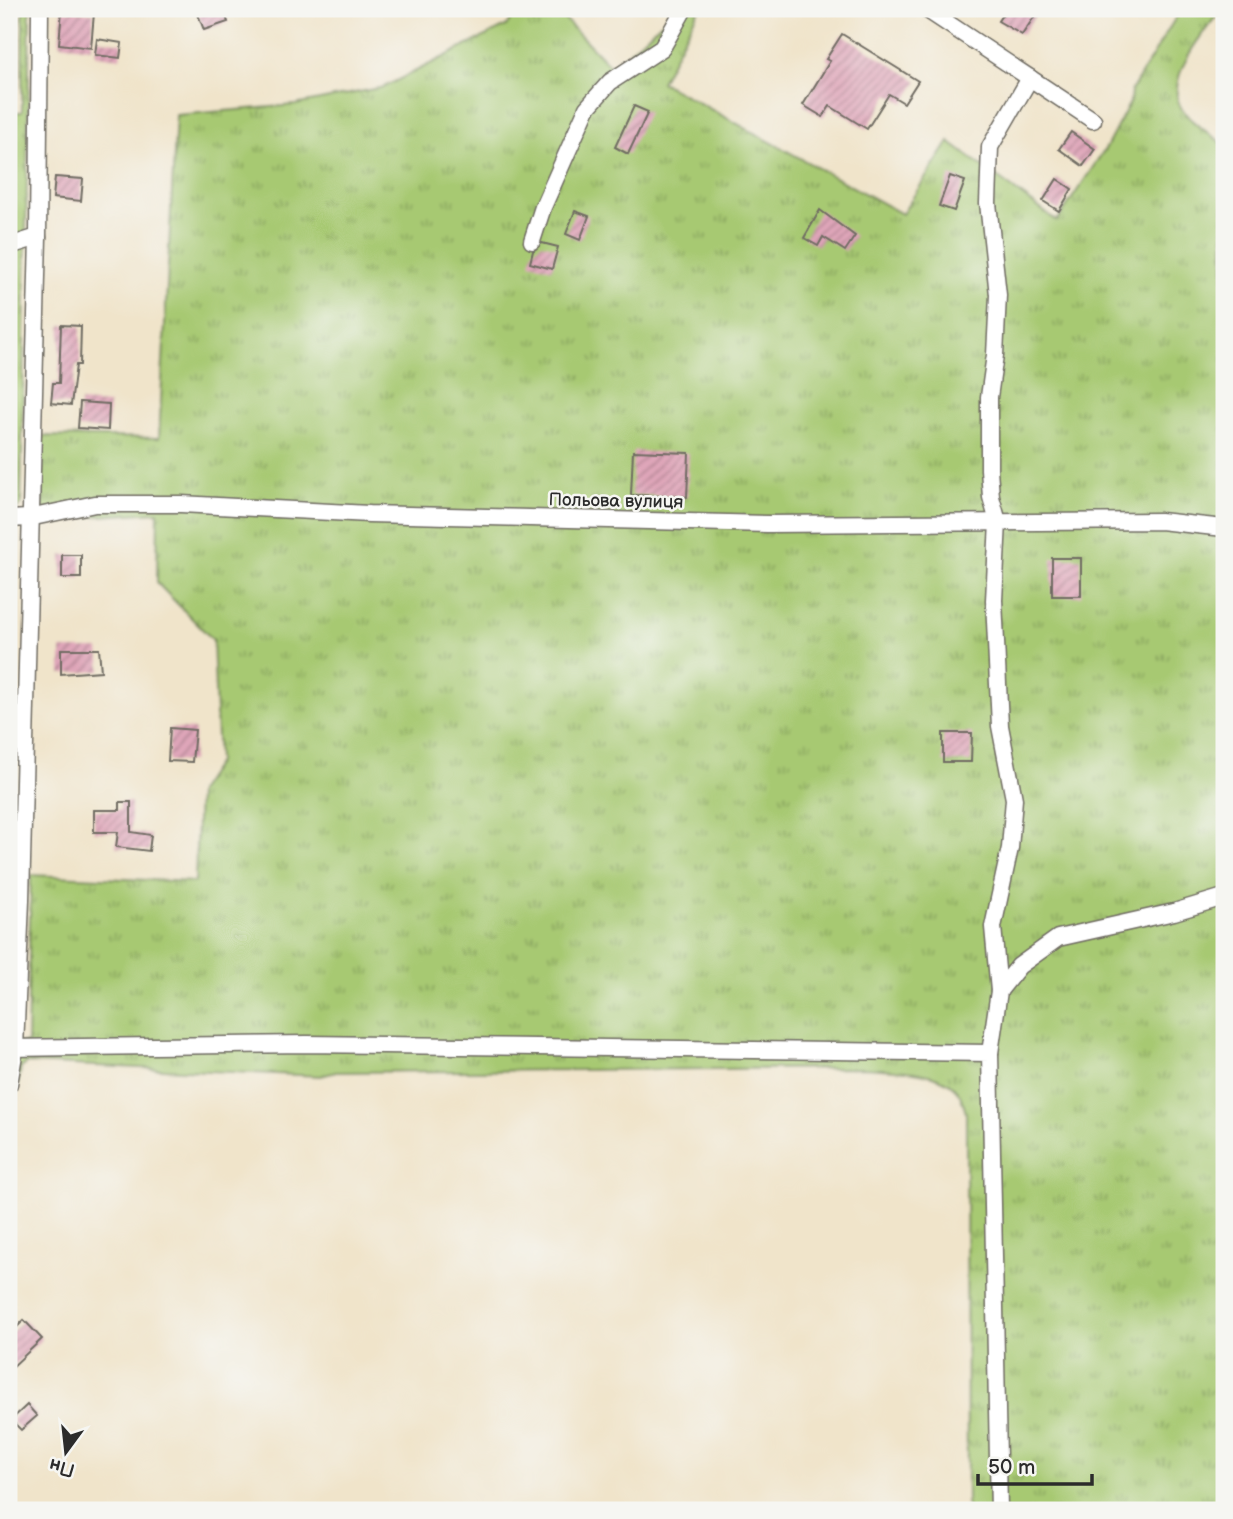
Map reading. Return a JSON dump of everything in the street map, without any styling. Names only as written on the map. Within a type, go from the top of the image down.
[{"type":"street","points":[[9,1084],[38,237],[40,9]]},
{"type":"street","points":[[532,241],[543,207],[587,108],[610,82],[662,48],[684,9]]},
{"type":"street","points":[[926,9],[1093,120]]},
{"type":"street","points":[[999,1510],[990,1053],[999,991],[993,927],[1010,848],[1014,799],[1000,726],[994,600],[998,522],[991,497],[989,397],[995,355],[998,295],[988,202],[990,146],[1030,78]]},
{"type":"street","points":[[9,246],[38,237]]},
{"type":"street","name":"Польова вулиця","points":[[9,519],[29,518],[95,504],[181,504],[369,514],[768,524],[1160,522],[1224,528]]},
{"type":"street","points":[[999,991],[1019,966],[1058,938],[1174,912],[1224,897]]},
{"type":"street","points":[[12,1049],[319,1044],[990,1053]]},
{"type":"green space","points":[[23,9],[30,9],[21,505],[9,514],[9,112],[22,112]]},
{"type":"green space","points":[[519,9],[555,9],[612,68],[666,18],[671,9],[699,9],[661,82],[902,214],[949,142],[1057,221],[1107,146],[1130,102],[1131,91],[1181,9],[1223,9],[1188,56],[1177,84],[1177,97],[1182,109],[1191,119],[1224,145],[1224,1510],[967,1510],[966,1113],[962,1099],[950,1084],[928,1075],[864,1068],[336,1072],[321,1076],[28,1063],[21,1068],[9,1128],[9,1043],[27,1043],[31,875],[195,882],[198,792],[218,762],[213,640],[157,583],[158,512],[43,520],[42,436],[159,438],[176,115],[295,105],[384,87],[506,26]]},
{"type":"building","points":[[196,9],[223,9],[228,22],[204,30]]},
{"type":"building","points":[[1006,9],[1028,9],[1036,14],[1022,35],[998,21]]},
{"type":"building","points":[[62,10],[94,13],[91,48],[59,44]]},
{"type":"building","points":[[842,34],[918,81],[904,103],[889,94],[867,129],[830,106],[823,117],[803,105],[830,61],[826,59]]},
{"type":"building","points":[[97,39],[122,43],[120,58],[95,55]]},
{"type":"building","points":[[634,106],[648,112],[628,154],[615,147]]},
{"type":"building","points":[[1071,132],[1095,149],[1083,166],[1059,149]]},
{"type":"building","points":[[950,176],[965,181],[954,211],[939,206]]},
{"type":"building","points":[[55,177],[83,179],[81,201],[53,198]]},
{"type":"building","points":[[1057,179],[1072,189],[1059,211],[1043,201]]},
{"type":"building","points":[[820,210],[855,236],[845,251],[823,237],[818,246],[804,238]]},
{"type":"building","points":[[575,211],[589,216],[580,240],[566,234]]},
{"type":"building","points":[[542,243],[558,247],[552,269],[530,263],[533,251]]},
{"type":"building","points":[[61,325],[81,326],[80,365],[76,365],[71,405],[51,403],[53,383],[59,383]]},
{"type":"building","points":[[80,402],[109,404],[108,430],[78,428]]},
{"type":"building","points":[[633,451],[689,453],[687,497],[631,495]]},
{"type":"building","points":[[62,555],[81,555],[81,578],[62,578]]},
{"type":"building","points":[[1052,558],[1081,558],[1081,596],[1052,596]]},
{"type":"building","points":[[61,649],[99,649],[101,671],[61,674]]},
{"type":"building","points":[[170,728],[195,730],[192,762],[168,761]]},
{"type":"building","points":[[943,733],[972,733],[971,762],[943,762]]},
{"type":"building","points":[[120,802],[131,802],[131,832],[151,835],[149,851],[116,847],[118,832],[94,832],[94,810],[120,810]]},
{"type":"building","points":[[24,1320],[42,1339],[9,1370],[9,1335]]},
{"type":"building","points":[[27,1405],[37,1416],[21,1430],[11,1420]]}]
